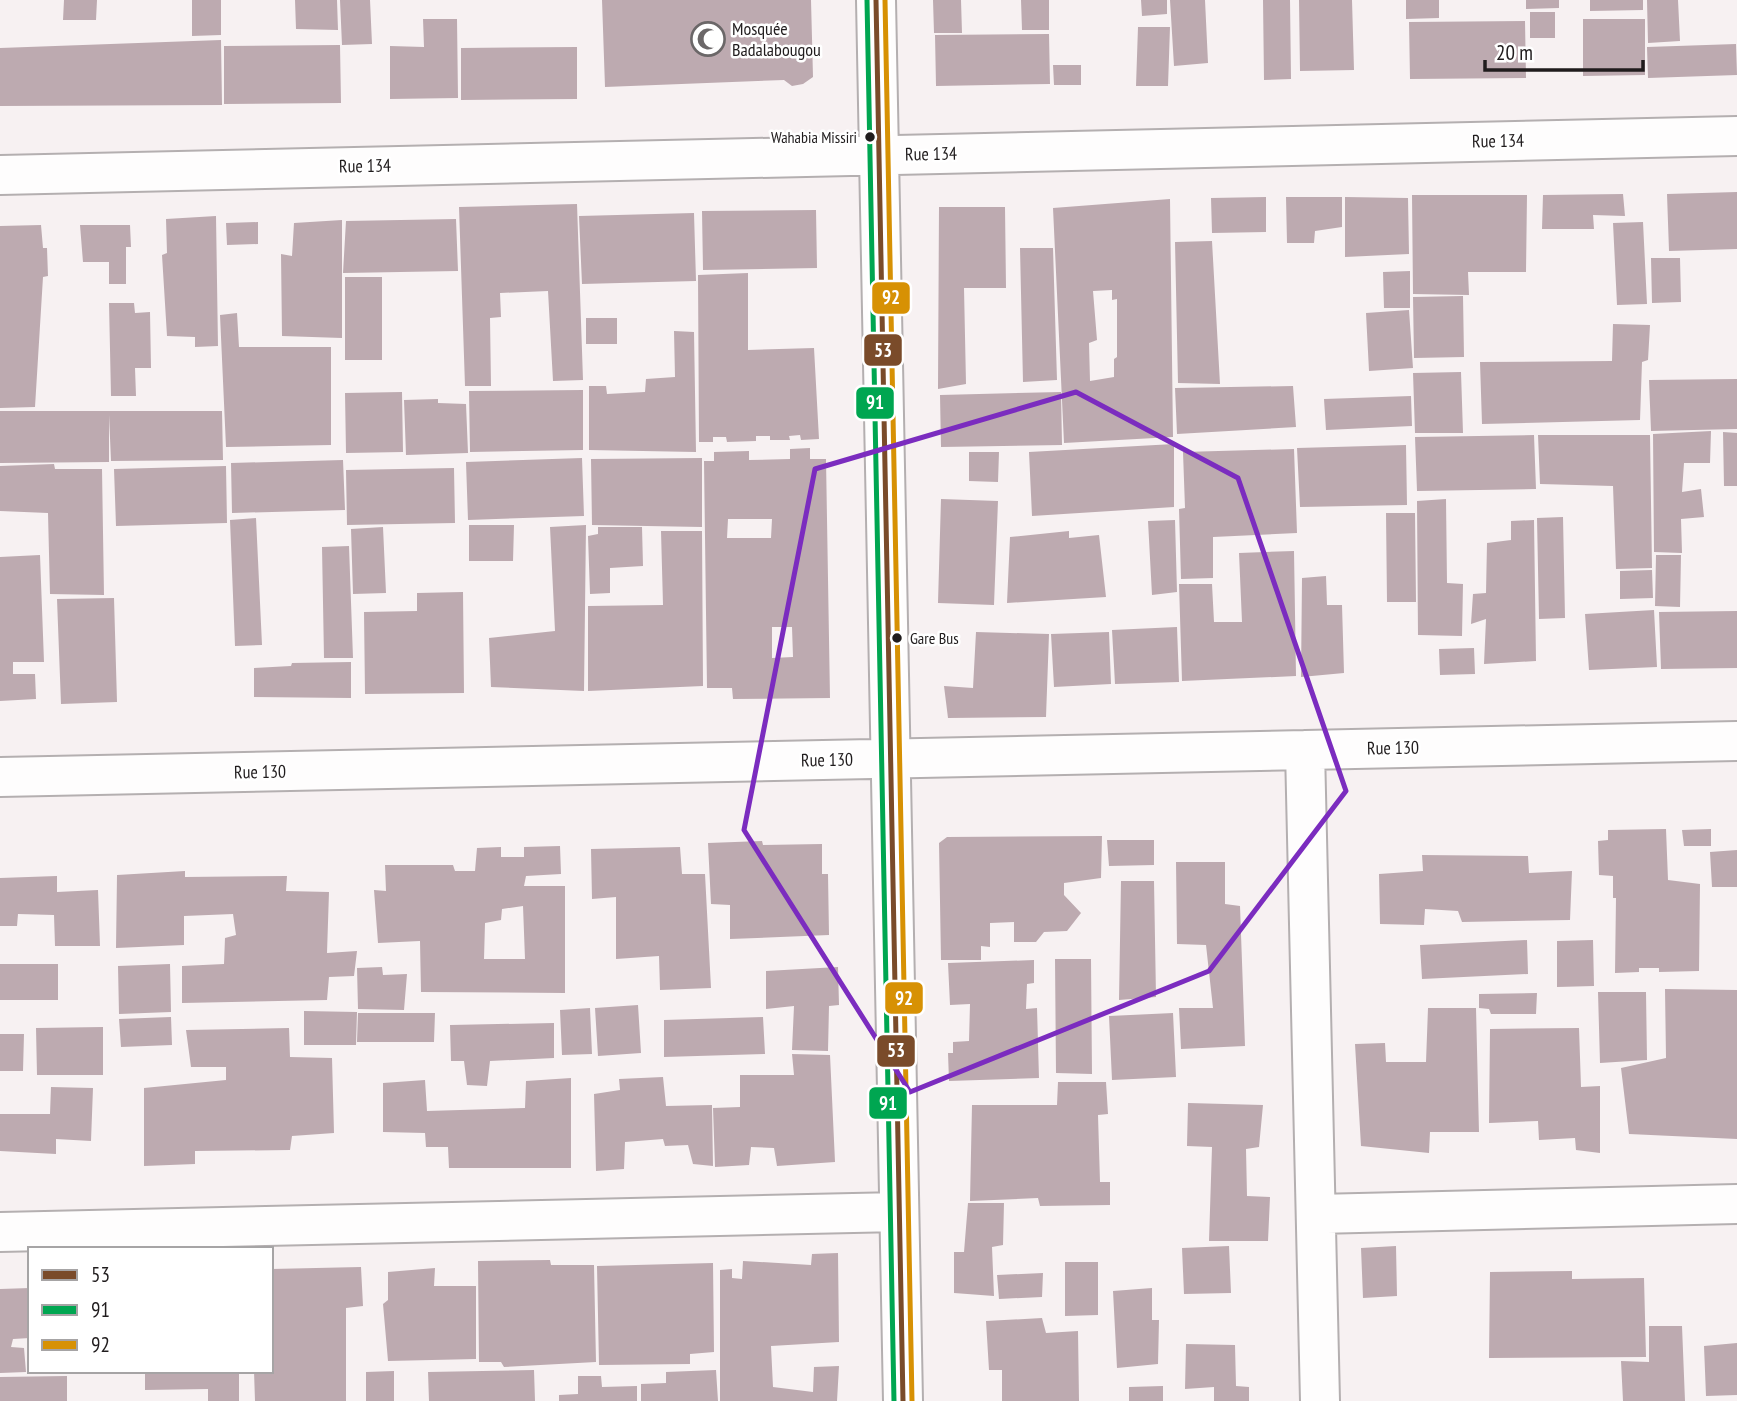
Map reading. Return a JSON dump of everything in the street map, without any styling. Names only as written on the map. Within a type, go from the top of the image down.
[{"type":"street","points":[[876,0],[903,1401]]},
{"type":"street","name":"Rue 134","points":[[0,175],[1737,135]]},
{"type":"street","name":"Rue 130","points":[[0,777],[1737,741]]},
{"type":"street","points":[[1305,750],[1320,1401]]},
{"type":"street","points":[[1317,1214],[1737,1204]]},
{"type":"street","points":[[0,1232],[900,1212]]},
{"type":"highlighted area","points":[[1076,392],[1238,478],[1346,791],[1209,971],[910,1092],[744,830],[815,469]]},
{"type":"building","points":[[64,0],[97,0],[96,20],[63,20]]},
{"type":"building","points":[[192,0],[221,0],[221,35],[192,36]]},
{"type":"building","points":[[295,0],[337,0],[338,30],[296,29]]},
{"type":"building","points":[[340,0],[370,0],[372,44],[342,45]]},
{"type":"building","name":"Mosquée Badalabougou","points":[[602,0],[811,0],[813,77],[803,84],[792,86],[784,80],[605,87]]},
{"type":"building","points":[[933,0],[961,0],[962,33],[934,33]]},
{"type":"building","points":[[1021,0],[1049,0],[1049,30],[1022,30]]},
{"type":"building","points":[[1141,0],[1167,0],[1167,14],[1142,16]]},
{"type":"building","points":[[1170,0],[1205,0],[1208,63],[1174,66]]},
{"type":"building","points":[[1263,0],[1290,0],[1291,79],[1264,80]]},
{"type":"building","points":[[1299,0],[1352,0],[1354,70],[1300,71]]},
{"type":"building","points":[[1406,0],[1439,0],[1439,18],[1406,19]]},
{"type":"building","points":[[1526,0],[1559,0],[1559,8],[1526,9]]},
{"type":"building","points":[[1590,0],[1643,0],[1643,10],[1590,11]]},
{"type":"building","points":[[1647,0],[1678,0],[1680,41],[1648,43]]},
{"type":"building","points":[[1530,12],[1555,12],[1555,38],[1530,38]]},
{"type":"building","points":[[423,19],[457,19],[458,98],[390,99],[390,46],[424,47]]},
{"type":"building","points":[[1583,19],[1645,19],[1645,75],[1583,76]]},
{"type":"building","points":[[1525,21],[1526,78],[1410,79],[1409,22]]},
{"type":"building","points":[[1138,27],[1170,27],[1168,86],[1136,86]]},
{"type":"building","points":[[1049,34],[1050,84],[936,86],[935,35]]},
{"type":"building","points":[[221,40],[222,105],[0,106],[0,48]]},
{"type":"building","points":[[1736,44],[1737,75],[1648,78],[1647,47]]},
{"type":"building","points":[[340,45],[341,103],[224,104],[224,46]]},
{"type":"building","points":[[577,47],[577,99],[461,100],[461,48]]},
{"type":"building","points":[[1053,65],[1081,65],[1081,85],[1054,85]]},
{"type":"building","points":[[1737,192],[1737,249],[1669,251],[1667,194]]},
{"type":"building","points":[[1623,194],[1625,216],[1593,215],[1594,229],[1542,229],[1543,195]]},
{"type":"building","points":[[1412,195],[1527,195],[1526,272],[1468,272],[1469,295],[1413,294]]},
{"type":"building","points":[[1266,197],[1266,232],[1212,233],[1211,198]]},
{"type":"building","points":[[1286,197],[1342,197],[1342,227],[1315,231],[1314,243],[1287,243]]},
{"type":"building","points":[[1345,197],[1408,198],[1409,254],[1345,257]]},
{"type":"building","points":[[1170,199],[1173,437],[1064,443],[1053,208]],"holes":[[[1112,290],[1112,300],[1117,299],[1117,357],[1114,359],[1114,377],[1090,381],[1089,343],[1097,340],[1093,291]]]},
{"type":"building","points":[[577,204],[583,380],[553,381],[548,291],[500,293],[501,317],[490,318],[491,386],[465,386],[459,207]]},
{"type":"building","points":[[939,207],[1005,207],[1006,288],[964,288],[966,384],[938,389]]},
{"type":"building","points":[[816,210],[817,268],[703,270],[702,211]]},
{"type":"building","points":[[694,213],[696,281],[582,284],[579,216]]},
{"type":"building","points":[[216,216],[218,346],[195,347],[195,337],[167,336],[162,255],[167,253],[166,219]]},
{"type":"building","points":[[456,219],[458,271],[343,273],[346,221]]},
{"type":"building","points":[[342,220],[342,338],[282,336],[281,254],[292,256],[294,223]]},
{"type":"building","points":[[258,222],[258,244],[227,245],[226,223]]},
{"type":"building","points":[[1643,222],[1647,304],[1617,305],[1613,223]]},
{"type":"building","points":[[41,225],[43,248],[47,248],[48,276],[43,277],[35,407],[0,408],[0,226]]},
{"type":"building","points":[[80,225],[130,225],[131,247],[126,247],[126,284],[109,284],[109,262],[83,262]]},
{"type":"building","points":[[1212,241],[1220,384],[1178,383],[1175,242]]},
{"type":"building","points":[[1020,248],[1053,248],[1057,380],[1023,382]]},
{"type":"building","points":[[1651,258],[1680,258],[1681,302],[1652,303]]},
{"type":"building","points":[[1410,271],[1410,308],[1384,308],[1383,272]]},
{"type":"building","points":[[748,273],[748,350],[814,348],[819,439],[801,440],[800,435],[789,436],[790,440],[770,440],[770,436],[756,436],[756,441],[727,442],[726,437],[713,437],[713,442],[699,442],[698,275]]},
{"type":"building","points":[[345,277],[382,277],[382,360],[345,360]]},
{"type":"building","points":[[1463,296],[1464,357],[1414,358],[1413,297]]},
{"type":"building","points":[[109,303],[134,303],[135,313],[150,312],[151,368],[135,368],[136,396],[111,396]]},
{"type":"building","points":[[1409,310],[1413,368],[1369,371],[1366,313]]},
{"type":"building","points":[[237,313],[239,347],[331,347],[331,445],[226,447],[220,315]]},
{"type":"building","points":[[586,318],[617,318],[617,344],[586,344]]},
{"type":"building","points":[[1613,324],[1650,325],[1648,360],[1642,362],[1640,420],[1482,424],[1480,362],[1612,361]]},
{"type":"building","points":[[674,331],[694,332],[696,452],[589,450],[589,386],[606,386],[607,394],[645,392],[646,379],[675,377]]},
{"type":"building","points":[[1461,372],[1463,433],[1415,433],[1413,373]]},
{"type":"building","points":[[1737,379],[1737,429],[1651,431],[1649,380]]},
{"type":"building","points":[[1293,386],[1296,427],[1177,434],[1175,388]]},
{"type":"building","points":[[583,390],[583,450],[470,452],[469,391]]},
{"type":"building","points":[[402,392],[403,452],[346,453],[345,393]]},
{"type":"building","points":[[1061,392],[1062,445],[941,447],[940,395]]},
{"type":"building","points":[[1411,396],[1412,426],[1326,430],[1324,399]]},
{"type":"building","points":[[438,399],[438,403],[466,404],[468,453],[406,455],[404,400]]},
{"type":"building","points":[[0,411],[222,411],[223,460],[111,461],[109,415],[109,462],[0,463]]},
{"type":"building","points":[[1711,431],[1710,463],[1684,463],[1682,492],[1701,489],[1704,517],[1681,519],[1682,553],[1654,552],[1653,434]]},
{"type":"building","points":[[1723,432],[1737,433],[1737,486],[1724,486]]},
{"type":"building","points":[[1534,435],[1536,489],[1417,491],[1415,437]]},
{"type":"building","points":[[1538,435],[1650,435],[1652,568],[1616,569],[1613,486],[1540,484]]},
{"type":"building","points":[[1174,444],[1174,507],[1032,516],[1029,452]]},
{"type":"building","points":[[1406,445],[1407,505],[1300,507],[1297,448]]},
{"type":"building","points":[[810,448],[810,459],[826,459],[830,698],[733,699],[732,688],[707,688],[704,461],[714,461],[714,452],[749,451],[749,460],[790,459],[790,449]],"holes":[[[728,519],[772,519],[771,538],[727,538]],[[772,627],[792,627],[793,657],[772,658]]]},
{"type":"building","points":[[1294,449],[1297,533],[1213,537],[1213,578],[1181,579],[1179,509],[1185,508],[1183,452]]},
{"type":"building","points":[[969,452],[999,452],[998,482],[969,481]]},
{"type":"building","points":[[582,458],[584,516],[468,520],[466,462]]},
{"type":"building","points":[[702,458],[702,527],[592,525],[591,459]]},
{"type":"building","points":[[343,460],[345,510],[232,513],[231,463]]},
{"type":"building","points":[[54,464],[55,469],[102,469],[104,595],[50,594],[48,513],[0,511],[0,466]]},
{"type":"building","points":[[226,466],[227,523],[116,526],[114,469]]},
{"type":"building","points":[[454,468],[455,523],[347,525],[346,470]]},
{"type":"building","points":[[941,499],[998,501],[994,605],[938,603]]},
{"type":"building","points":[[1446,499],[1447,583],[1463,584],[1462,636],[1418,635],[1417,501]]},
{"type":"building","points":[[1386,513],[1415,513],[1416,602],[1387,602]]},
{"type":"building","points":[[1563,517],[1565,618],[1539,619],[1537,518]]},
{"type":"building","points":[[256,518],[262,645],[235,646],[230,520]]},
{"type":"building","points":[[1175,520],[1177,592],[1152,595],[1148,521]]},
{"type":"building","points":[[1534,520],[1536,661],[1484,664],[1486,619],[1471,624],[1473,594],[1486,593],[1487,543],[1511,540],[1511,521]]},
{"type":"building","points":[[469,525],[514,525],[513,561],[469,561]]},
{"type":"building","points":[[586,525],[584,691],[491,687],[489,638],[555,631],[550,527]]},
{"type":"building","points":[[383,527],[386,593],[353,594],[351,529]]},
{"type":"building","points":[[598,527],[642,527],[643,566],[610,568],[610,593],[590,594],[588,536],[598,534]]},
{"type":"building","points":[[661,531],[702,531],[703,686],[588,691],[588,606],[663,605]]},
{"type":"building","points":[[1069,531],[1069,538],[1099,535],[1106,597],[1007,603],[1010,537]]},
{"type":"building","points":[[349,546],[353,658],[324,658],[322,547]]},
{"type":"building","points":[[1294,551],[1296,676],[1182,681],[1179,584],[1212,584],[1214,622],[1242,622],[1239,553]]},
{"type":"building","points":[[40,555],[44,662],[13,662],[13,674],[35,674],[36,699],[0,701],[0,557]]},
{"type":"building","points":[[1656,555],[1681,555],[1680,607],[1655,606]]},
{"type":"building","points":[[1652,570],[1653,598],[1620,599],[1620,571]]},
{"type":"building","points":[[1326,576],[1327,605],[1342,605],[1344,673],[1301,677],[1302,578]]},
{"type":"building","points":[[463,592],[464,693],[365,694],[364,612],[417,611],[417,593]]},
{"type":"building","points":[[114,598],[117,702],[61,704],[57,599]]},
{"type":"building","points":[[1654,610],[1657,667],[1589,670],[1585,614]]},
{"type":"building","points":[[1737,611],[1737,668],[1661,669],[1659,612]]},
{"type":"building","points":[[1177,627],[1179,682],[1115,684],[1112,630]]},
{"type":"building","points":[[976,632],[1049,634],[1046,717],[948,718],[944,686],[973,688]]},
{"type":"building","points":[[1109,632],[1111,684],[1054,687],[1051,634]]},
{"type":"building","points":[[1474,648],[1475,674],[1440,675],[1439,649]]},
{"type":"building","points":[[351,662],[351,698],[254,697],[254,668],[291,666],[292,663]]},
{"type":"building","points":[[1666,829],[1668,880],[1700,884],[1699,971],[1659,972],[1659,968],[1639,968],[1639,972],[1615,973],[1616,898],[1613,898],[1613,876],[1599,875],[1598,841],[1608,840],[1608,830]]},
{"type":"building","points":[[1711,829],[1711,846],[1684,846],[1682,830]]},
{"type":"building","points":[[1102,836],[1101,878],[1064,883],[1064,895],[1081,913],[1067,931],[1044,932],[1036,942],[1014,942],[1014,922],[990,923],[990,947],[981,946],[981,960],[941,960],[939,843],[947,837]]},
{"type":"building","points":[[1107,840],[1154,840],[1154,865],[1109,866]]},
{"type":"building","points":[[762,841],[763,845],[822,844],[822,874],[828,874],[829,935],[730,939],[730,905],[711,904],[708,843]]},
{"type":"building","points":[[560,846],[561,874],[526,876],[524,886],[565,886],[565,993],[421,992],[420,941],[378,943],[374,890],[386,891],[385,865],[453,865],[455,871],[475,871],[477,848],[501,847],[501,857],[524,857],[524,847]],"holes":[[[523,906],[525,959],[484,959],[485,923],[501,920],[502,909]]]},
{"type":"building","points":[[680,847],[682,874],[705,874],[711,988],[660,990],[659,956],[616,959],[616,897],[592,899],[591,849]]},
{"type":"building","points":[[1737,850],[1737,887],[1712,887],[1710,852]]},
{"type":"building","points":[[1422,855],[1528,856],[1529,873],[1572,871],[1570,920],[1462,922],[1458,911],[1425,909],[1424,925],[1380,924],[1379,874],[1423,871]]},
{"type":"building","points":[[1176,862],[1225,862],[1225,904],[1240,906],[1245,1046],[1181,1049],[1179,1008],[1213,1008],[1206,945],[1177,944]]},
{"type":"building","points":[[185,871],[185,877],[287,876],[286,891],[329,892],[327,953],[357,951],[354,976],[329,977],[327,1000],[182,1003],[182,966],[224,964],[225,938],[236,935],[233,914],[184,916],[184,945],[116,948],[117,875]]},
{"type":"building","points":[[57,876],[57,892],[98,890],[100,946],[55,946],[54,915],[18,914],[17,926],[0,926],[0,878]]},
{"type":"building","points":[[1121,881],[1154,881],[1156,997],[1119,1000]]},
{"type":"building","points":[[1527,940],[1528,974],[1422,979],[1420,945]]},
{"type":"building","points":[[1593,940],[1594,986],[1557,987],[1557,941]]},
{"type":"building","points":[[1055,959],[1091,959],[1092,1074],[1056,1073]]},
{"type":"building","points":[[1034,960],[1034,983],[1027,984],[1026,1009],[1037,1008],[1039,1078],[949,1081],[948,1053],[953,1053],[953,1042],[969,1041],[970,1004],[950,1005],[948,963]]},
{"type":"building","points":[[0,964],[58,964],[58,1000],[0,1000]]},
{"type":"building","points":[[170,964],[171,1012],[119,1014],[118,966]]},
{"type":"building","points":[[382,967],[383,975],[407,974],[404,1010],[358,1009],[357,968]]},
{"type":"building","points":[[838,967],[839,1005],[829,1006],[828,1051],[792,1050],[794,1006],[766,1009],[766,971]]},
{"type":"building","points":[[1665,989],[1737,990],[1737,1139],[1629,1134],[1621,1068],[1666,1058]]},
{"type":"building","points":[[1598,992],[1646,992],[1647,1060],[1600,1063]]},
{"type":"building","points":[[1537,993],[1536,1014],[1491,1014],[1489,1009],[1479,1008],[1479,994]]},
{"type":"building","points":[[638,1005],[641,1053],[598,1056],[595,1008]]},
{"type":"building","points":[[590,1008],[592,1054],[562,1055],[560,1010]]},
{"type":"building","points":[[1428,1008],[1476,1008],[1479,1132],[1430,1132],[1429,1153],[1361,1146],[1355,1044],[1385,1043],[1386,1062],[1426,1062]]},
{"type":"building","points":[[304,1011],[357,1012],[356,1045],[304,1045]]},
{"type":"building","points":[[358,1013],[435,1013],[434,1042],[357,1042]]},
{"type":"building","points":[[1173,1013],[1176,1077],[1112,1080],[1109,1016]]},
{"type":"building","points":[[171,1017],[172,1045],[121,1047],[119,1019]]},
{"type":"building","points":[[763,1017],[765,1054],[664,1057],[664,1020]]},
{"type":"building","points":[[554,1023],[554,1058],[490,1061],[487,1086],[467,1085],[464,1061],[451,1061],[450,1025]]},
{"type":"building","points":[[103,1027],[103,1075],[37,1075],[36,1028]]},
{"type":"building","points":[[289,1028],[290,1057],[332,1058],[334,1133],[292,1136],[290,1150],[195,1151],[195,1164],[144,1166],[144,1088],[226,1080],[226,1067],[191,1067],[186,1030]]},
{"type":"building","points":[[1579,1028],[1581,1087],[1600,1086],[1600,1153],[1576,1150],[1575,1138],[1539,1140],[1538,1121],[1489,1123],[1490,1029]]},
{"type":"building","points":[[0,1034],[24,1034],[23,1071],[0,1071]]},
{"type":"building","points":[[792,1054],[830,1055],[835,1162],[777,1166],[774,1148],[751,1147],[749,1165],[715,1167],[713,1108],[740,1107],[740,1075],[794,1075]]},
{"type":"building","points":[[663,1077],[666,1106],[712,1105],[713,1166],[693,1164],[688,1145],[665,1146],[663,1139],[625,1142],[624,1169],[596,1171],[594,1094],[620,1090],[619,1079]]},
{"type":"building","points":[[571,1078],[571,1168],[449,1168],[448,1147],[426,1147],[425,1133],[383,1132],[383,1083],[425,1080],[427,1111],[525,1108],[526,1081]]},
{"type":"building","points":[[1058,1082],[1106,1082],[1108,1114],[1098,1115],[1100,1182],[1110,1182],[1110,1205],[1040,1206],[1038,1198],[970,1201],[972,1105],[1057,1105]]},
{"type":"building","points":[[51,1087],[93,1088],[91,1141],[56,1139],[56,1154],[0,1151],[0,1114],[50,1114]]},
{"type":"building","points":[[1188,1103],[1263,1105],[1259,1147],[1246,1149],[1247,1196],[1270,1197],[1268,1241],[1209,1241],[1212,1147],[1187,1146]]},
{"type":"building","points":[[968,1203],[1004,1203],[1003,1245],[992,1247],[994,1296],[954,1293],[954,1252],[964,1252]]},
{"type":"building","points":[[1229,1246],[1231,1293],[1184,1294],[1182,1248]]},
{"type":"building","points":[[1396,1246],[1397,1296],[1363,1298],[1361,1248]]},
{"type":"building","points":[[838,1253],[839,1342],[771,1346],[773,1387],[813,1392],[814,1367],[839,1366],[837,1401],[720,1401],[720,1270],[732,1269],[732,1278],[742,1279],[743,1261],[811,1265],[812,1254]]},
{"type":"building","points":[[550,1260],[551,1265],[594,1265],[596,1362],[504,1367],[501,1362],[479,1362],[478,1261]]},
{"type":"building","points":[[1065,1262],[1098,1262],[1098,1315],[1065,1316]]},
{"type":"building","points":[[713,1263],[714,1352],[690,1354],[690,1364],[599,1365],[597,1266]]},
{"type":"building","points":[[361,1267],[363,1306],[346,1308],[346,1401],[255,1401],[254,1373],[273,1373],[273,1269]]},
{"type":"building","points":[[435,1268],[434,1286],[476,1286],[476,1359],[388,1361],[383,1304],[388,1300],[388,1272]]},
{"type":"building","points":[[1572,1271],[1572,1279],[1644,1278],[1646,1357],[1489,1358],[1490,1272]]},
{"type":"building","points":[[1043,1273],[1042,1297],[999,1299],[997,1275]]},
{"type":"building","points":[[28,1288],[28,1338],[13,1339],[11,1347],[24,1348],[26,1372],[0,1373],[0,1289]]},
{"type":"building","points":[[1152,1288],[1152,1320],[1159,1320],[1158,1364],[1117,1368],[1113,1291]]},
{"type":"building","points":[[1042,1318],[1046,1333],[1078,1331],[1079,1401],[1002,1401],[1002,1370],[989,1370],[986,1321]]},
{"type":"building","points":[[1649,1326],[1682,1326],[1685,1401],[1623,1401],[1621,1361],[1649,1362]]},
{"type":"building","points":[[1737,1343],[1737,1395],[1706,1396],[1704,1346]]},
{"type":"building","points":[[1186,1344],[1235,1345],[1236,1386],[1249,1387],[1249,1401],[1214,1401],[1214,1387],[1185,1389]]},
{"type":"building","points":[[534,1370],[535,1401],[429,1401],[428,1372]]},
{"type":"building","points":[[716,1370],[718,1401],[641,1401],[641,1384],[666,1383],[666,1372]]},
{"type":"building","points":[[394,1371],[394,1401],[366,1401],[366,1372]]},
{"type":"building","points":[[145,1373],[239,1373],[239,1401],[208,1401],[208,1389],[145,1390]]},
{"type":"building","points":[[67,1376],[67,1401],[0,1401],[0,1377]]},
{"type":"building","points":[[578,1376],[601,1376],[602,1387],[637,1386],[637,1401],[559,1401],[559,1395],[578,1394]]},
{"type":"building","points":[[1163,1386],[1163,1401],[1129,1401],[1129,1387]]},
{"type":"transit line","name":"91","points":[[867,0],[894,1401]]},
{"type":"transit line","name":"53","points":[[876,0],[903,1401]]},
{"type":"transit line","name":"92","points":[[885,0],[912,1401]]},
{"type":"place","name":"Mosquée Badalabougou","points":[[708,39]]},
{"type":"place","name":"Wahabia Missiri","points":[[870,137]]},
{"type":"place","name":"Gare Bus","points":[[897,638]]}]
